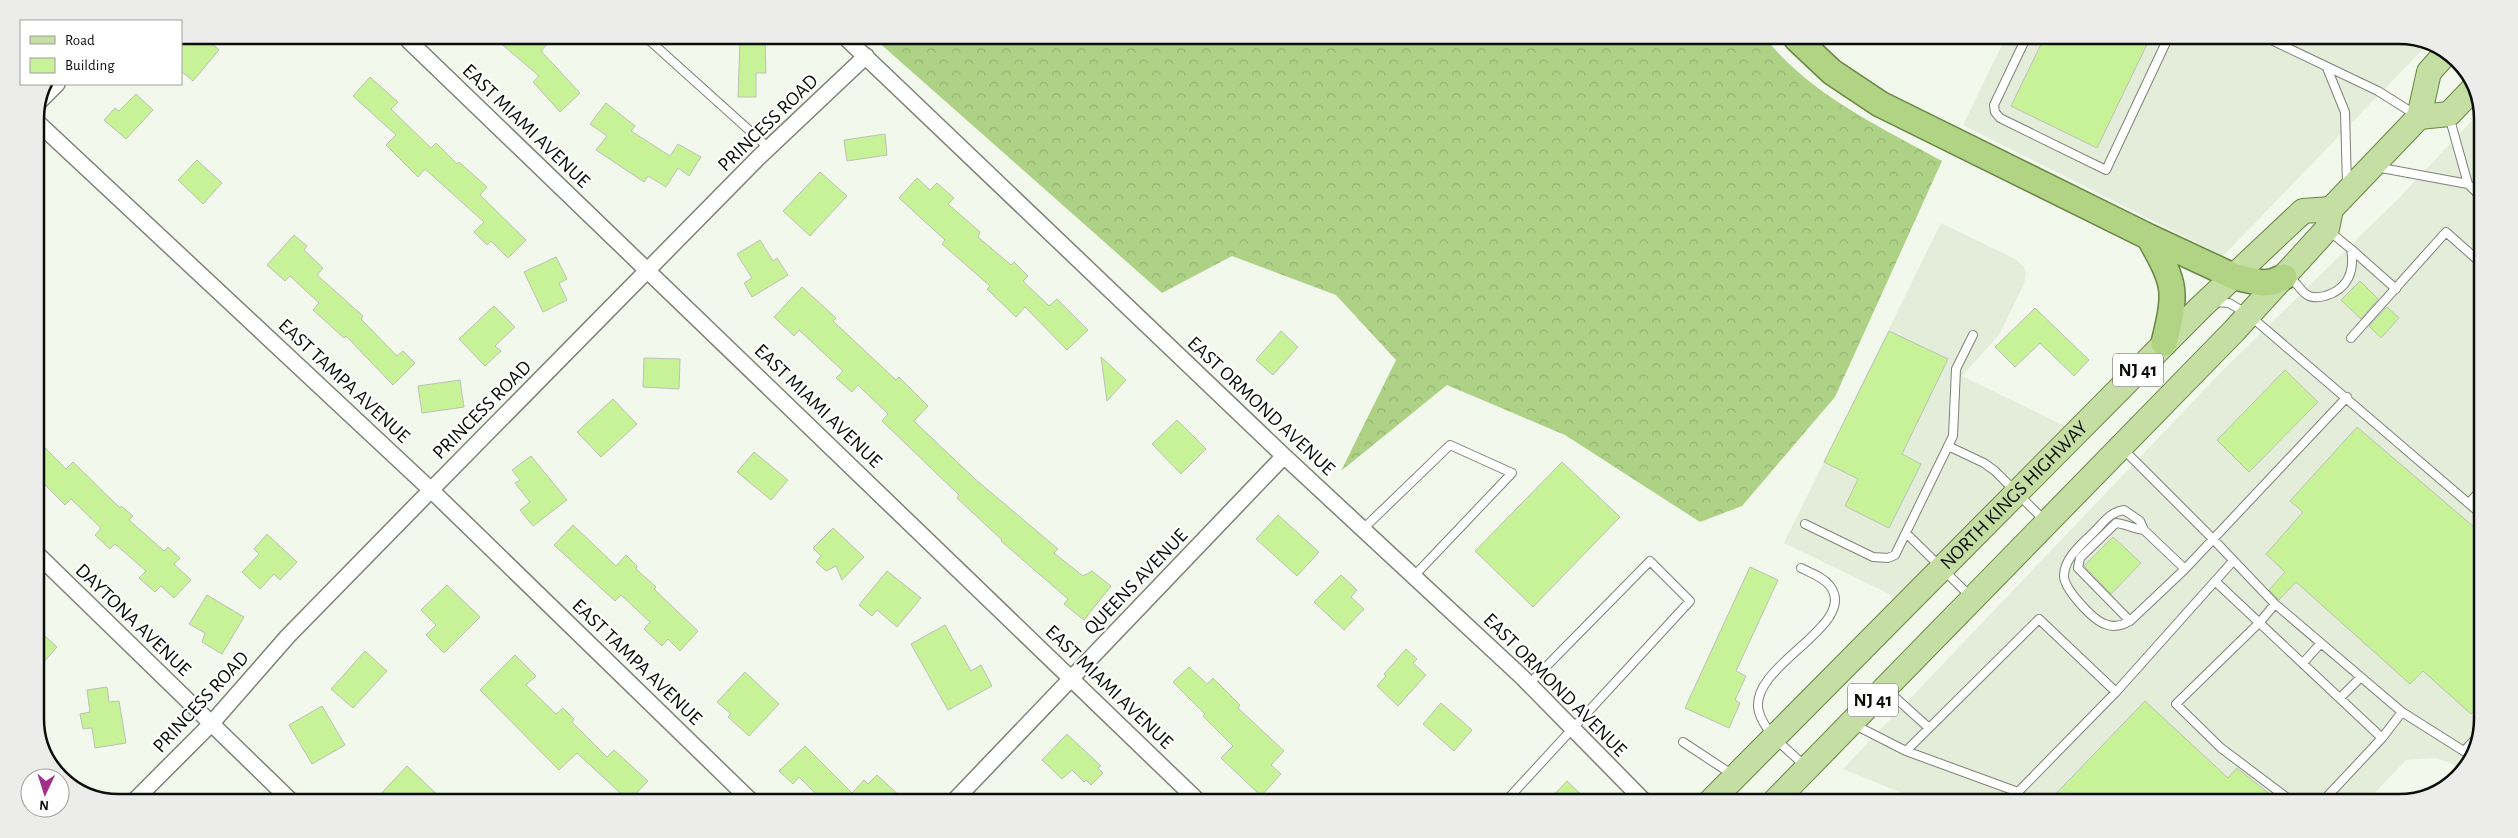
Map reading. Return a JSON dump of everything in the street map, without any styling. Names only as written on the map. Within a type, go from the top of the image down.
[{"type":"highway","points":[[1802,44],[1832,72],[1880,104],[2149,236],[2235,277],[2262,283],[2272,282],[2284,277]]},
{"type":"highway","points":[[2149,236],[2168,271],[2173,295],[2164,343]]},
{"type":"main road","points":[[2442,57],[2429,72],[2419,117],[2448,114],[2470,92]]},
{"type":"main road","name":"NORTH KINGS HIGHWAY","points":[[1782,794],[2284,277],[2329,219],[2347,190],[2419,117]]},
{"type":"main road","name":"NORTH KINGS HIGHWAY","points":[[1718,794],[2164,343],[2303,211],[2329,219]]},
{"type":"street","name":"EAST MIAMI AVENUE","points":[[412,44],[1072,678],[1190,794]]},
{"type":"street","name":"EAST ORMOND AVENUE","points":[[852,44],[1284,456],[1529,684],[1637,794]]},
{"type":"street","name":"PRINCESS ROAD","points":[[141,794],[211,724],[288,636],[647,270],[758,158],[770,149],[866,56]]},
{"type":"street","name":"EAST TAMPA AVENUE","points":[[44,128],[431,490],[744,794]]},
{"type":"street","name":"QUEENS AVENUE","points":[[961,794],[1284,456]]},
{"type":"street","name":"DAYTONA AVENUE","points":[[44,561],[284,794]]},
{"type":"lane","points":[[653,44],[770,149]]},
{"type":"lane","points":[[2023,44],[1994,105],[1996,112],[2000,118],[2106,170],[2165,44]]},
{"type":"lane","points":[[2279,44],[2378,91],[2419,117]]},
{"type":"lane","points":[[2327,68],[2345,112],[2347,190]]},
{"type":"lane","points":[[2448,114],[2468,184],[2474,190]]},
{"type":"lane","points":[[2370,166],[2468,184]]},
{"type":"lane","points":[[2329,219],[2351,249],[2396,289]]},
{"type":"lane","points":[[2351,338],[2446,232],[2474,257]]},
{"type":"lane","points":[[2284,277],[2291,278],[2309,296],[2322,297],[2334,293],[2344,285],[2351,275],[2354,262],[2351,249]]},
{"type":"lane","points":[[2200,308],[2221,301],[2249,314],[2474,508]]},
{"type":"lane","points":[[1805,524],[1880,558],[1895,555],[1953,436],[1956,369],[1973,335]]},
{"type":"lane","points":[[2185,568],[2144,530],[2140,521],[2124,510],[2114,512],[2069,558],[2064,575],[2066,588],[2070,594],[2104,624],[2121,626],[2130,620],[2185,568],[2347,397]]},
{"type":"lane","points":[[1363,529],[1450,444],[1512,473],[1414,576]]},
{"type":"lane","points":[[1948,446],[1984,463],[2047,522]]},
{"type":"lane","points":[[2120,447],[2212,538],[2275,604],[2402,712],[2467,752]]},
{"type":"lane","points":[[2469,503],[2474,498]]},
{"type":"lane","points":[[2130,620],[2078,568],[2080,558],[2116,523],[2126,524],[2133,529],[2144,530]]},
{"type":"lane","points":[[1906,533],[1972,599]]},
{"type":"lane","points":[[1513,794],[1690,601],[1650,561],[1529,684]]},
{"type":"lane","points":[[1851,723],[1906,751],[2018,792],[2116,692],[2233,561]]},
{"type":"lane","points":[[1801,568],[1821,578],[1830,586],[1835,597],[1826,624],[1777,668],[1760,693],[1758,710],[1763,722],[1774,737],[1807,768]]},
{"type":"lane","points":[[2216,582],[2382,738]]},
{"type":"lane","points":[[2275,604],[2260,622],[2176,704],[2221,748],[2282,794]]},
{"type":"lane","points":[[1906,751],[2039,619],[2116,692]]},
{"type":"lane","points":[[2303,663],[2321,643]]},
{"type":"lane","points":[[2340,698],[2361,677]]},
{"type":"lane","points":[[1885,688],[1929,728]]},
{"type":"lane","points":[[2329,794],[2382,738],[2402,712]]},
{"type":"lane","points":[[1683,742],[1735,776]]},
{"type":"shaded area","points":[[2003,44],[2409,44],[2424,48],[2223,256],[1963,125]]},
{"type":"shaded area","points":[[2474,118],[2474,729],[2467,752],[2456,767],[2453,764],[2436,758],[2406,760],[2374,794],[1904,794],[1843,769],[2224,369],[2399,198]]},
{"type":"shaded area","points":[[1941,223],[2015,259],[2024,267],[2026,273],[2024,284],[1999,335],[1962,376],[2077,432],[1908,603],[1784,543]]},
{"type":"green space","points":[[881,44],[1770,44],[1804,77],[1825,93],[1871,122],[1942,161],[1835,397],[1742,506],[1700,522],[1565,435],[1447,385],[1341,471],[1396,360],[1336,295],[1232,256],[1162,293]]},
{"type":"building","points":[[182,44],[212,44],[219,50],[193,81],[182,72]]},
{"type":"building","points":[[502,44],[547,44],[541,51],[580,93],[560,112],[533,82],[539,76]]},
{"type":"building","points":[[740,44],[765,44],[766,73],[756,73],[756,97],[738,97]]},
{"type":"building","points":[[2041,44],[2147,44],[2097,148],[2011,106]]},
{"type":"building","points":[[370,77],[398,102],[391,109],[431,148],[436,143],[457,164],[459,162],[487,187],[480,195],[526,240],[508,258],[491,241],[487,245],[474,232],[484,222],[425,169],[418,177],[386,145],[396,135],[353,96]]},
{"type":"building","points":[[136,94],[153,110],[126,139],[104,120],[115,108],[119,111]]},
{"type":"building","points":[[606,103],[635,126],[631,131],[670,156],[678,144],[701,157],[689,176],[678,168],[666,187],[648,176],[644,182],[596,150],[607,136],[590,124]]},
{"type":"building","points":[[885,134],[887,155],[847,161],[844,140]]},
{"type":"building","points":[[197,160],[222,183],[203,204],[178,180]]},
{"type":"building","points":[[820,172],[847,196],[810,236],[783,211]]},
{"type":"building","points":[[917,178],[930,190],[937,183],[954,198],[948,204],[980,232],[978,237],[1011,265],[1014,262],[1028,276],[1023,281],[1049,306],[1057,299],[1088,330],[1067,350],[1025,307],[1016,317],[987,289],[990,286],[942,244],[945,240],[899,198]]},
{"type":"building","points":[[294,235],[307,246],[304,250],[323,268],[317,275],[363,316],[361,319],[397,356],[403,351],[415,363],[393,385],[346,336],[344,338],[313,310],[319,303],[290,276],[285,281],[267,265]]},
{"type":"building","points":[[760,240],[773,261],[777,258],[788,275],[752,297],[744,283],[752,278],[737,254]]},
{"type":"building","points":[[556,257],[567,279],[559,283],[567,300],[543,312],[524,272]]},
{"type":"building","points":[[2360,281],[2378,299],[2361,319],[2341,300]]},
{"type":"building","points":[[802,287],[836,318],[833,321],[896,380],[899,377],[928,406],[914,421],[975,479],[1058,549],[1054,553],[1083,576],[1092,571],[1111,586],[1084,620],[1064,604],[1068,599],[1001,541],[957,498],[959,495],[882,421],[888,414],[858,385],[852,392],[836,378],[843,371],[799,330],[794,336],[774,317]]},
{"type":"building","points":[[494,306],[515,327],[495,346],[501,351],[485,366],[459,339]]},
{"type":"building","points":[[2387,307],[2399,318],[2381,338],[2369,326]]},
{"type":"building","points":[[2035,308],[2089,360],[2074,376],[2040,343],[2015,367],[1995,347]]},
{"type":"building","points":[[1281,331],[1298,347],[1273,375],[1256,360]]},
{"type":"building","points":[[1889,331],[1948,359],[1902,454],[1921,464],[1889,528],[1845,506],[1858,479],[1824,462]]},
{"type":"building","points":[[1101,357],[1126,380],[1107,401]]},
{"type":"building","points":[[644,358],[680,359],[679,389],[643,387]]},
{"type":"building","points":[[2285,370],[2318,402],[2249,472],[2217,440]]},
{"type":"building","points":[[460,380],[464,407],[422,413],[418,386]]},
{"type":"building","points":[[613,399],[637,424],[601,457],[577,432]]},
{"type":"building","points":[[1177,420],[1206,449],[1181,474],[1152,444]]},
{"type":"building","points":[[2357,427],[2474,527],[2474,711],[2471,714],[2423,671],[2410,684],[2296,582],[2279,600],[2269,590],[2285,572],[2266,554],[2303,512],[2290,501]]},
{"type":"building","points":[[44,447],[66,469],[73,462],[120,508],[121,506],[133,516],[129,520],[164,551],[168,547],[180,558],[174,564],[191,580],[174,598],[161,586],[155,592],[139,578],[146,571],[115,544],[110,549],[95,535],[101,528],[71,499],[65,505],[44,484]]},
{"type":"building","points":[[754,452],[788,480],[771,500],[737,472]]},
{"type":"building","points":[[531,456],[567,500],[533,526],[520,510],[530,502],[515,483],[520,480],[512,470]]},
{"type":"building","points":[[1562,462],[1620,517],[1533,607],[1475,551]]},
{"type":"building","points":[[1278,515],[1319,552],[1297,576],[1256,539]]},
{"type":"building","points":[[573,525],[616,566],[626,555],[637,566],[636,569],[656,587],[654,589],[698,631],[680,651],[668,639],[662,646],[644,629],[650,622],[621,595],[615,601],[554,545]]},
{"type":"building","points":[[833,528],[864,557],[842,580],[836,566],[826,571],[816,562],[821,556],[813,548]]},
{"type":"building","points":[[267,534],[297,562],[280,580],[274,574],[260,589],[242,572],[259,554],[254,549]]},
{"type":"building","points":[[2113,537],[2141,563],[2111,594],[2084,566]]},
{"type":"building","points":[[1750,567],[1778,580],[1736,671],[1746,676],[1735,700],[1740,703],[1729,728],[1685,708]]},
{"type":"building","points":[[887,571],[921,598],[897,627],[877,610],[872,616],[859,605]]},
{"type":"building","points":[[1341,575],[1357,590],[1351,597],[1364,609],[1344,630],[1314,602]]},
{"type":"building","points":[[447,585],[480,617],[444,653],[426,635],[436,625],[421,610]]},
{"type":"building","points":[[207,595],[244,617],[222,654],[202,642],[205,633],[189,624]]},
{"type":"building","points":[[945,625],[971,671],[981,665],[992,686],[948,710],[911,644]]},
{"type":"building","points":[[44,635],[57,647],[44,662]]},
{"type":"building","points":[[1406,649],[1417,659],[1413,663],[1426,675],[1398,706],[1377,686],[1386,676],[1384,674]]},
{"type":"building","points":[[365,651],[387,671],[353,708],[331,689]]},
{"type":"building","points":[[515,655],[536,676],[526,685],[556,714],[563,708],[574,719],[572,722],[607,757],[614,750],[648,781],[636,794],[621,794],[577,753],[559,770],[480,690]]},
{"type":"building","points":[[1189,667],[1207,684],[1213,678],[1240,705],[1238,708],[1284,751],[1271,765],[1281,774],[1263,794],[1259,794],[1221,758],[1233,746],[1173,682]]},
{"type":"building","points":[[745,672],[779,704],[749,736],[728,717],[731,714],[717,702]]},
{"type":"building","points":[[107,687],[109,702],[119,701],[126,743],[95,748],[92,728],[83,729],[80,714],[90,712],[87,690]]},
{"type":"building","points":[[2145,701],[2228,778],[2237,768],[2270,794],[2056,794]]},
{"type":"building","points":[[1441,703],[1472,730],[1454,751],[1423,724]]},
{"type":"building","points":[[322,706],[345,745],[312,764],[289,725]]},
{"type":"building","points":[[1067,734],[1101,766],[1098,768],[1103,773],[1091,785],[1086,780],[1084,782],[1072,770],[1062,779],[1042,760]]},
{"type":"building","points":[[805,746],[852,793],[864,780],[868,784],[877,775],[897,794],[816,794],[799,777],[793,784],[779,771]]},
{"type":"building","points":[[407,766],[437,794],[381,794]]},
{"type":"building","points":[[1567,781],[1581,794],[1555,794]]}]
